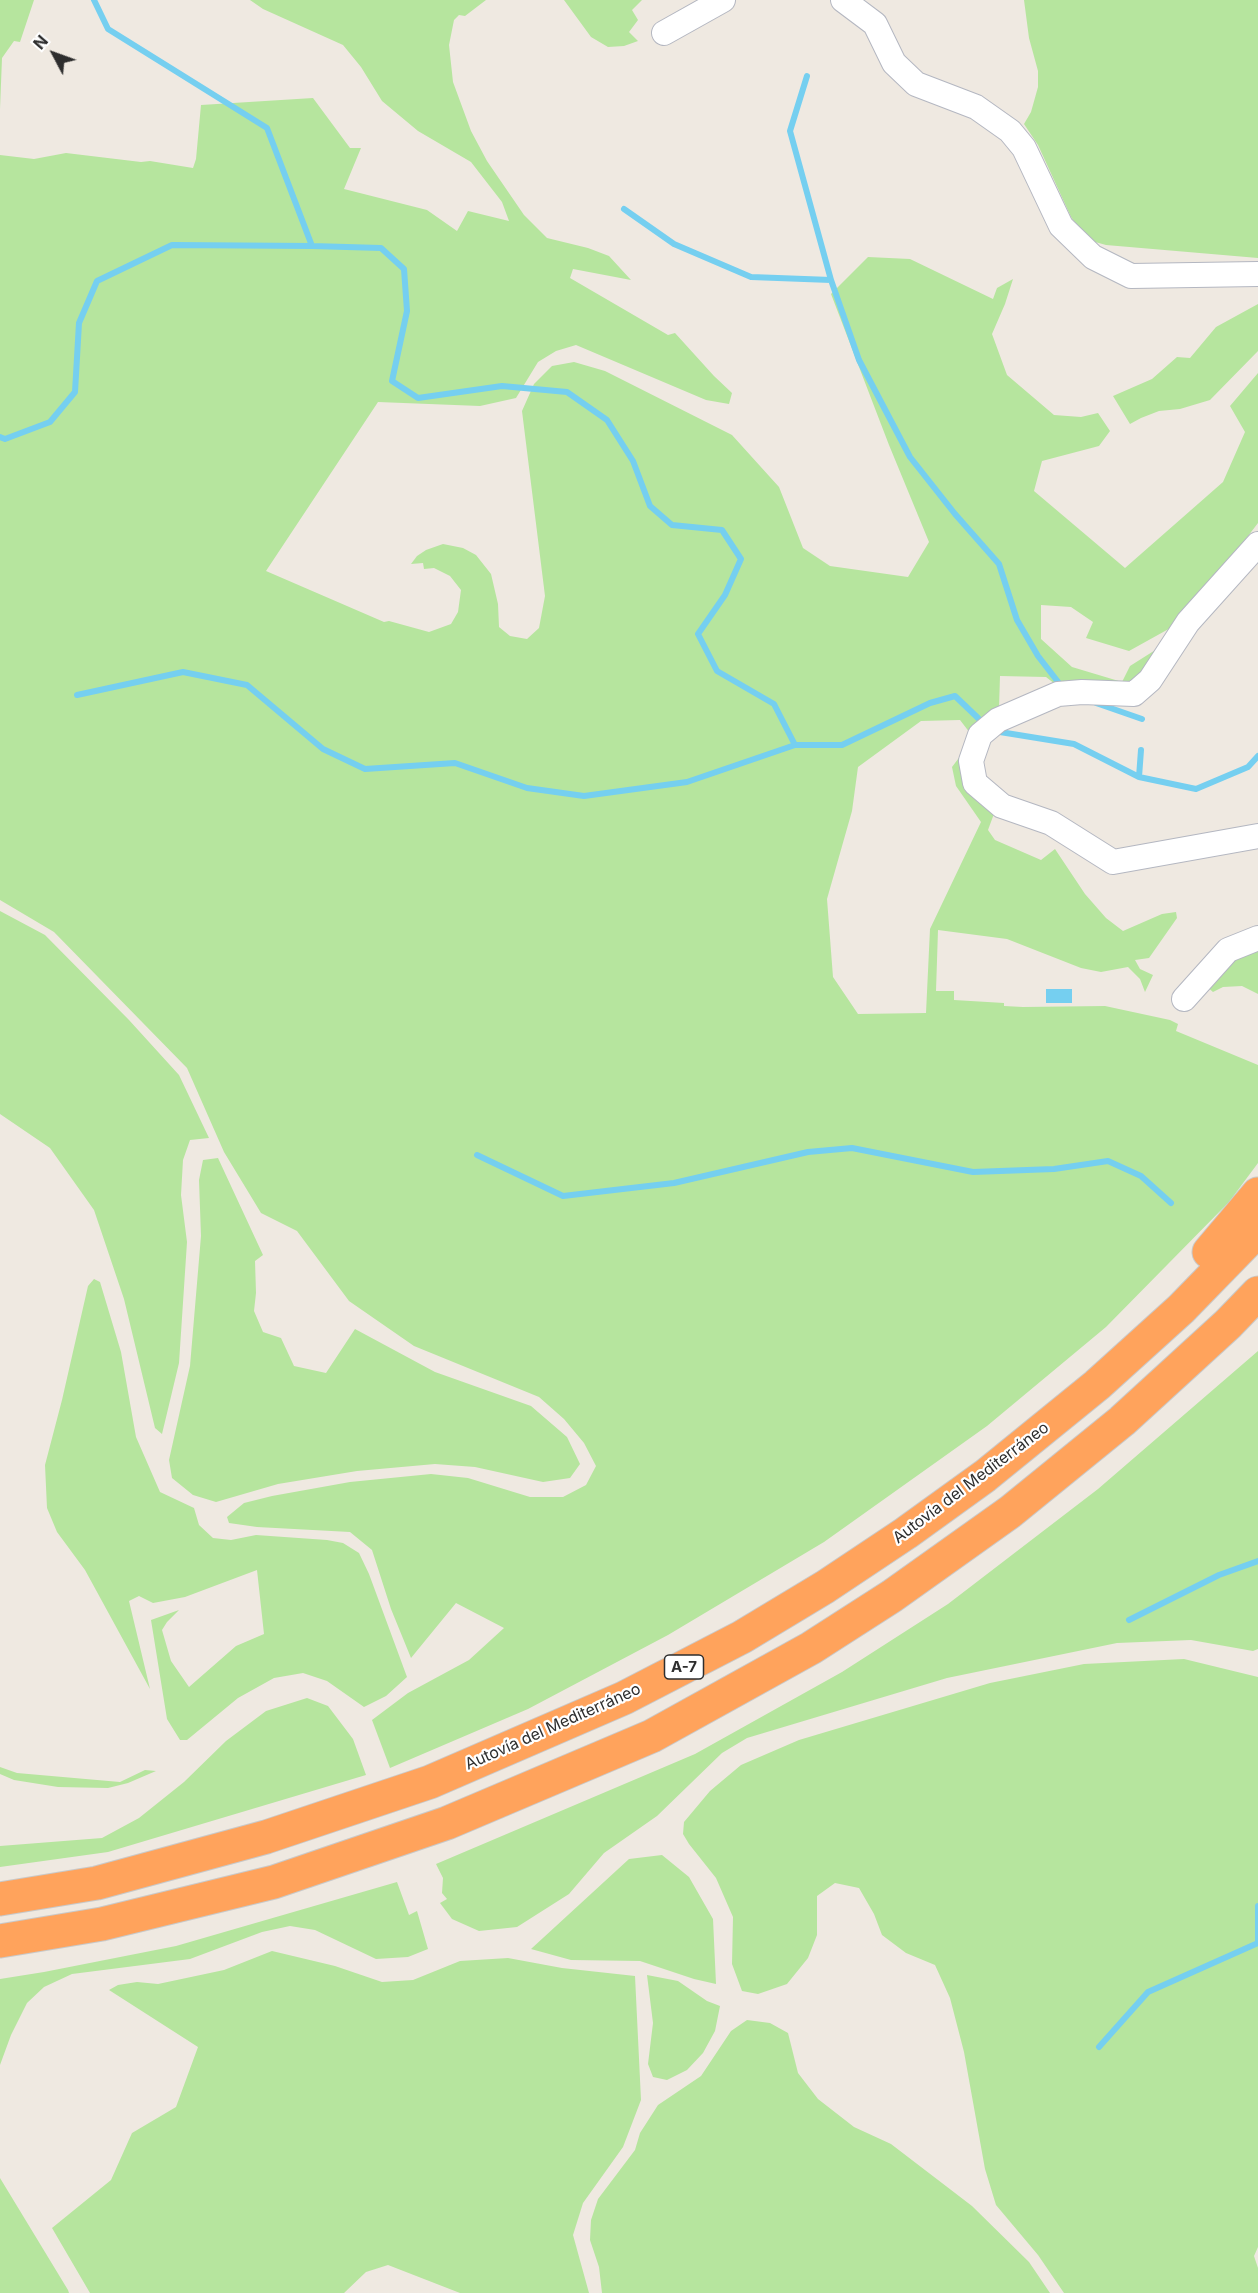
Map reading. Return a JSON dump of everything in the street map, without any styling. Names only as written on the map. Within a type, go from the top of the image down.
[{"type":"highway","points":[[1097,1385],[1142,1317],[1202,1259],[1258,1194]]},
{"type":"highway","name":"Autovía del Mediterráneo","points":[[0,1899],[97,1883],[266,1837],[430,1782],[624,1698],[742,1637],[825,1587],[986,1476],[1097,1385],[1181,1309],[1258,1230]]},
{"type":"highway","points":[[0,1941],[102,1924],[274,1882],[447,1823],[652,1736],[811,1648],[892,1596],[1010,1512],[1122,1421],[1228,1324],[1258,1293]]},
{"type":"highway","points":[[1070,1464],[1132,1438],[1258,1324]]},
{"type":"street","points":[[664,33],[723,0]]},
{"type":"street","points":[[843,0],[875,24],[894,63],[916,84],[976,107],[1010,131],[1024,148],[1061,226],[1093,257],[1131,276],[1258,274]]},
{"type":"street","points":[[1258,544],[1188,622],[1150,680],[1134,694],[1082,692],[1058,694],[998,720],[980,735],[971,761],[975,783],[1002,806],[1051,823],[1113,862],[1258,836]]},
{"type":"street","points":[[1184,999],[1228,950],[1258,938]]},
{"type":"green space","points":[[0,0],[34,0],[20,42],[14,41],[2,58],[0,109]]},
{"type":"green space","points":[[250,0],[486,0],[465,16],[459,15],[454,20],[449,45],[453,82],[471,131],[487,161],[524,215],[547,238],[588,248],[609,256],[631,280],[573,269],[570,278],[668,335],[675,333],[732,393],[729,404],[706,400],[576,345],[556,351],[538,362],[516,398],[480,406],[378,402],[266,571],[384,622],[389,621],[429,632],[451,624],[458,612],[461,590],[450,576],[434,568],[424,569],[423,563],[411,564],[426,550],[443,544],[463,548],[476,555],[491,574],[498,604],[499,627],[510,636],[527,639],[539,628],[545,596],[522,411],[534,384],[552,366],[574,362],[605,371],[732,435],[779,487],[803,548],[830,566],[908,577],[929,542],[831,294],[868,257],[910,259],[993,299],[997,288],[1013,279],[992,334],[1007,375],[1054,415],[1081,417],[1098,413],[1110,431],[1099,446],[1042,461],[1034,491],[1125,568],[1223,482],[1245,432],[1230,406],[1258,373],[1258,523],[1183,621],[1129,651],[1086,638],[1093,622],[1071,607],[1041,605],[1041,639],[1072,667],[1122,682],[1130,666],[1168,642],[1128,689],[1055,684],[1046,677],[1000,676],[999,708],[970,733],[960,720],[921,721],[858,767],[852,811],[827,899],[833,977],[858,1014],[926,1013],[930,929],[981,822],[956,786],[952,767],[961,755],[995,811],[988,830],[995,840],[1041,860],[1055,849],[1085,894],[1106,918],[1123,931],[1162,914],[1176,912],[1177,918],[1149,958],[1135,960],[1140,969],[1153,975],[1145,992],[1140,979],[1128,967],[1101,972],[1081,968],[1007,939],[938,930],[936,991],[954,991],[954,1000],[1004,1003],[1004,1006],[1023,1007],[1105,1006],[1170,1020],[1178,1024],[1176,1031],[1258,1065],[1258,1163],[1229,1202],[1106,1327],[987,1426],[824,1542],[668,1635],[528,1709],[390,1768],[372,1720],[408,1693],[469,1660],[504,1628],[456,1603],[411,1658],[391,1609],[372,1550],[350,1532],[257,1527],[229,1523],[227,1517],[244,1503],[272,1496],[350,1482],[431,1474],[468,1478],[530,1497],[563,1497],[586,1485],[596,1466],[584,1443],[564,1419],[539,1397],[414,1346],[349,1301],[297,1231],[261,1213],[224,1152],[187,1068],[54,932],[0,900],[0,155],[34,159],[66,153],[141,162],[150,161],[193,168],[196,159],[201,105],[313,98],[350,148],[361,148],[344,189],[427,210],[457,231],[468,211],[509,221],[502,202],[471,162],[418,131],[382,101],[361,67],[343,45],[263,9]]},
{"type":"green space","points":[[564,0],[642,0],[632,10],[638,20],[629,32],[638,41],[624,46],[608,47],[591,37]]},
{"type":"green space","points":[[1024,0],[1258,0],[1258,258],[1106,245],[1088,240],[1071,217],[1038,145],[1024,124],[1031,112],[1038,87],[1038,71],[1029,38]]},
{"type":"green space","points":[[1258,304],[1258,351],[1210,400],[1180,409],[1159,411],[1130,424],[1113,396],[1152,379],[1177,357],[1190,358],[1216,327]]},
{"type":"green space","points":[[0,911],[45,935],[129,1020],[179,1075],[209,1138],[190,1140],[183,1160],[181,1195],[187,1242],[179,1363],[162,1434],[155,1428],[124,1299],[94,1210],[50,1148],[0,1114]]},
{"type":"green space","points":[[1258,946],[1258,994],[1242,986],[1223,987],[1213,992],[1206,986],[1233,960]]},
{"type":"green space","points":[[218,1158],[263,1255],[255,1261],[254,1311],[263,1332],[281,1338],[294,1366],[326,1373],[355,1329],[435,1372],[531,1406],[567,1437],[580,1464],[570,1478],[543,1482],[475,1467],[435,1464],[357,1471],[278,1484],[216,1502],[193,1495],[172,1478],[169,1460],[190,1366],[201,1236],[199,1180],[203,1160]]},
{"type":"green space","points":[[94,1279],[100,1282],[121,1352],[136,1437],[160,1492],[194,1508],[199,1525],[213,1538],[231,1540],[256,1535],[327,1540],[343,1543],[359,1553],[407,1677],[386,1696],[364,1707],[327,1681],[303,1673],[274,1678],[238,1698],[187,1740],[180,1740],[167,1719],[151,1620],[179,1610],[162,1630],[171,1661],[189,1687],[236,1646],[264,1634],[257,1570],[185,1597],[153,1603],[139,1596],[129,1601],[150,1689],[85,1570],[57,1532],[47,1508],[45,1465],[88,1286]]},
{"type":"green space","points":[[1258,1351],[1258,1649],[1253,1651],[1191,1640],[1117,1643],[947,1678],[747,1738],[722,1753],[657,1816],[604,1853],[569,1894],[517,1927],[479,1931],[452,1919],[440,1903],[447,1899],[442,1893],[443,1878],[436,1864],[695,1754],[842,1672],[948,1604],[1098,1489]]},
{"type":"green space","points":[[1184,1659],[1258,1677],[1258,2247],[1254,2256],[1258,2268],[1258,2293],[1064,2293],[1038,2255],[996,2205],[985,2169],[964,2052],[950,1998],[935,1965],[906,1953],[882,1935],[874,1914],[859,1888],[835,1883],[817,1896],[817,1935],[808,1958],[787,1984],[758,1994],[742,1991],[732,1964],[733,1917],[716,1878],[683,1834],[684,1822],[710,1791],[741,1765],[799,1740],[990,1683],[1084,1664]]},
{"type":"green space","points":[[307,1698],[328,1706],[353,1739],[366,1775],[108,1852],[0,1867],[0,1846],[102,1838],[139,1818],[184,1782],[226,1741],[266,1711]]},
{"type":"green space","points":[[0,1767],[17,1773],[120,1782],[145,1770],[156,1771],[128,1783],[108,1788],[58,1787],[14,1780],[0,1774]]},
{"type":"green space","points":[[662,1855],[689,1877],[713,1919],[716,1984],[640,1961],[571,1960],[531,1949],[629,1859]]},
{"type":"green space","points":[[397,1882],[409,1915],[417,1911],[428,1949],[408,1957],[376,1959],[315,1930],[290,1926],[262,1932],[190,1959],[72,1974],[44,1987],[27,2003],[11,2035],[0,2065],[0,1979],[176,1946]]},
{"type":"green space","points":[[272,1951],[335,1966],[382,1982],[413,1980],[460,1961],[508,1958],[562,1968],[635,1976],[641,2100],[623,2147],[583,2203],[573,2235],[589,2293],[460,2293],[388,2265],[366,2272],[344,2293],[90,2293],[52,2228],[111,2180],[132,2133],[176,2107],[198,2047],[109,1990],[118,1985],[137,1982],[158,1984],[224,1970]]},
{"type":"green space","points":[[647,1975],[678,1981],[707,2001],[720,2006],[715,2031],[703,2053],[687,2070],[667,2080],[653,2077],[648,2064],[653,2023]]},
{"type":"green space","points":[[747,2020],[770,2023],[788,2033],[798,2073],[818,2099],[854,2127],[891,2144],[972,2206],[1029,2262],[1050,2293],[602,2293],[599,2267],[590,2240],[591,2220],[598,2199],[635,2150],[640,2133],[658,2105],[701,2076],[731,2031]]},
{"type":"green space","points":[[0,2178],[68,2290],[69,2293],[0,2293]]},
{"type":"water","points":[[1046,989],[1072,989],[1072,1003],[1046,1003]]},
{"type":"waterway","points":[[94,0],[108,29],[267,128],[312,246]]},
{"type":"waterway","points":[[807,76],[790,131],[831,280],[859,360],[910,457],[955,514],[999,564],[1017,620],[1038,656],[1062,687]]},
{"type":"waterway","points":[[624,209],[674,244],[751,277],[831,280]]},
{"type":"waterway","points":[[0,437],[5,439],[50,422],[75,392],[79,323],[97,281],[172,245],[381,248],[404,269],[407,311],[392,381],[418,398],[502,386],[567,392],[607,420],[633,461],[650,506],[672,525],[722,530],[741,559],[725,595],[698,634],[717,671],[774,704],[795,745]]},
{"type":"waterway","points":[[77,695],[183,672],[247,685],[323,749],[365,769],[455,763],[527,788],[584,796],[687,782],[795,745],[842,745],[930,703],[955,696],[978,718]]},
{"type":"waterway","points":[[1096,703],[1142,719]]},
{"type":"waterway","points":[[1000,732],[1074,744],[1139,777],[1196,789],[1248,767],[1258,756]]},
{"type":"waterway","points":[[1139,777],[1141,750]]},
{"type":"waterway","points":[[477,1155],[563,1196],[674,1183],[808,1152],[852,1148],[973,1172],[1054,1169],[1108,1161],[1141,1176],[1171,1203]]},
{"type":"waterway","points":[[1129,1620],[1219,1575],[1258,1561]]},
{"type":"waterway","points":[[1099,2047],[1148,1992],[1258,1943],[1258,1906]]}]
